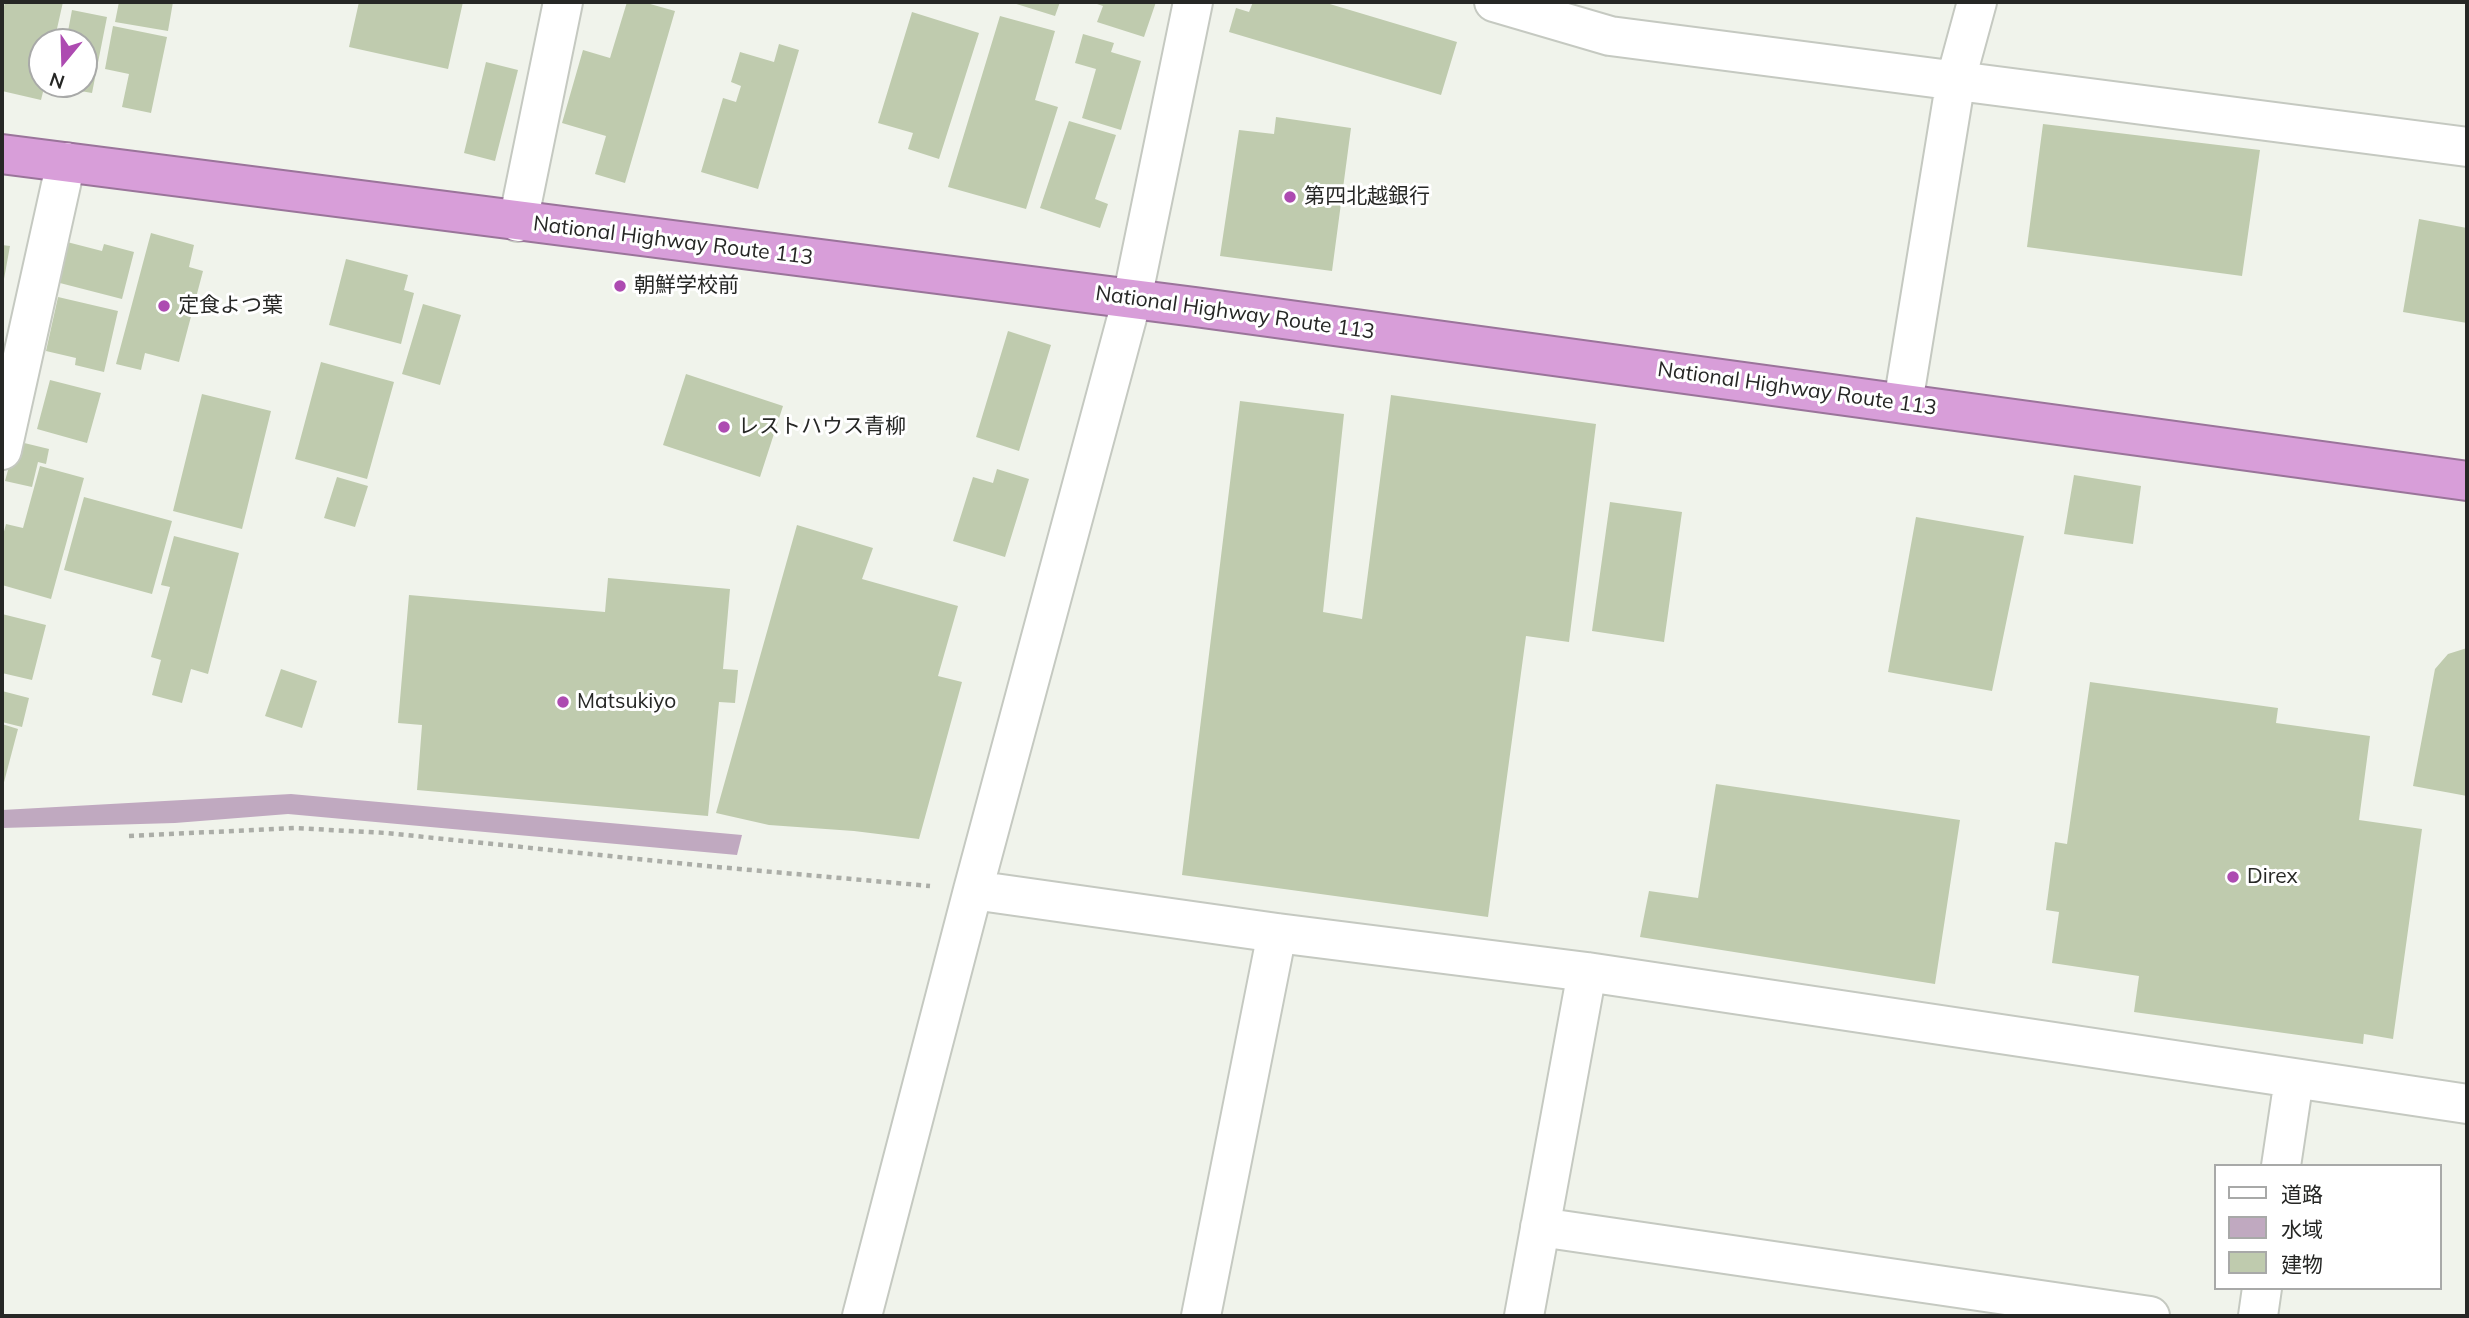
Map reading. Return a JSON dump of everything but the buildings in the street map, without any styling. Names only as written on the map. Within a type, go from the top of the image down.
[{"type":"highway","name":"National Highway Route 113","points":[[2,154],[1132,299],[2467,481]]},
{"type":"street","points":[[518,222],[563,2]]},
{"type":"street","points":[[862,1316],[1132,299],[1192,2]]},
{"type":"street","points":[[1494,2],[1548,9],[1610,36],[2467,147]]},
{"type":"street","points":[[1903,404],[1956,79],[1977,2]]},
{"type":"street","points":[[2,450],[66,162]]},
{"type":"street","points":[[973,890],[1277,933],[1587,972],[2467,1104]]},
{"type":"street","points":[[1201,1316],[1277,933]]},
{"type":"street","points":[[1524,1316],[1587,972]]},
{"type":"street","points":[[2281,1164],[2294,1079]]},
{"type":"street","points":[[1541,1227],[2150,1316]]},
{"type":"street","points":[[2258,1316],[2262,1290]]},
{"type":"path","points":[[129,836],[295,828],[386,833],[973,890]]},
{"type":"water","points":[[291,794],[742,835],[737,855],[288,814],[175,823],[2,828],[2,810]]},
{"type":"place","name":"第四北越銀行","points":[[1290,197]]},
{"type":"place","name":"朝鮮学校前","points":[[620,286]]},
{"type":"place","name":"定食よつ葉","points":[[164,306]]},
{"type":"place","name":"レストハウス青柳","points":[[724,427]]},
{"type":"place","name":"Matsukiyo","points":[[563,702]]},
{"type":"place","name":"Direx","points":[[2233,877]]}]
